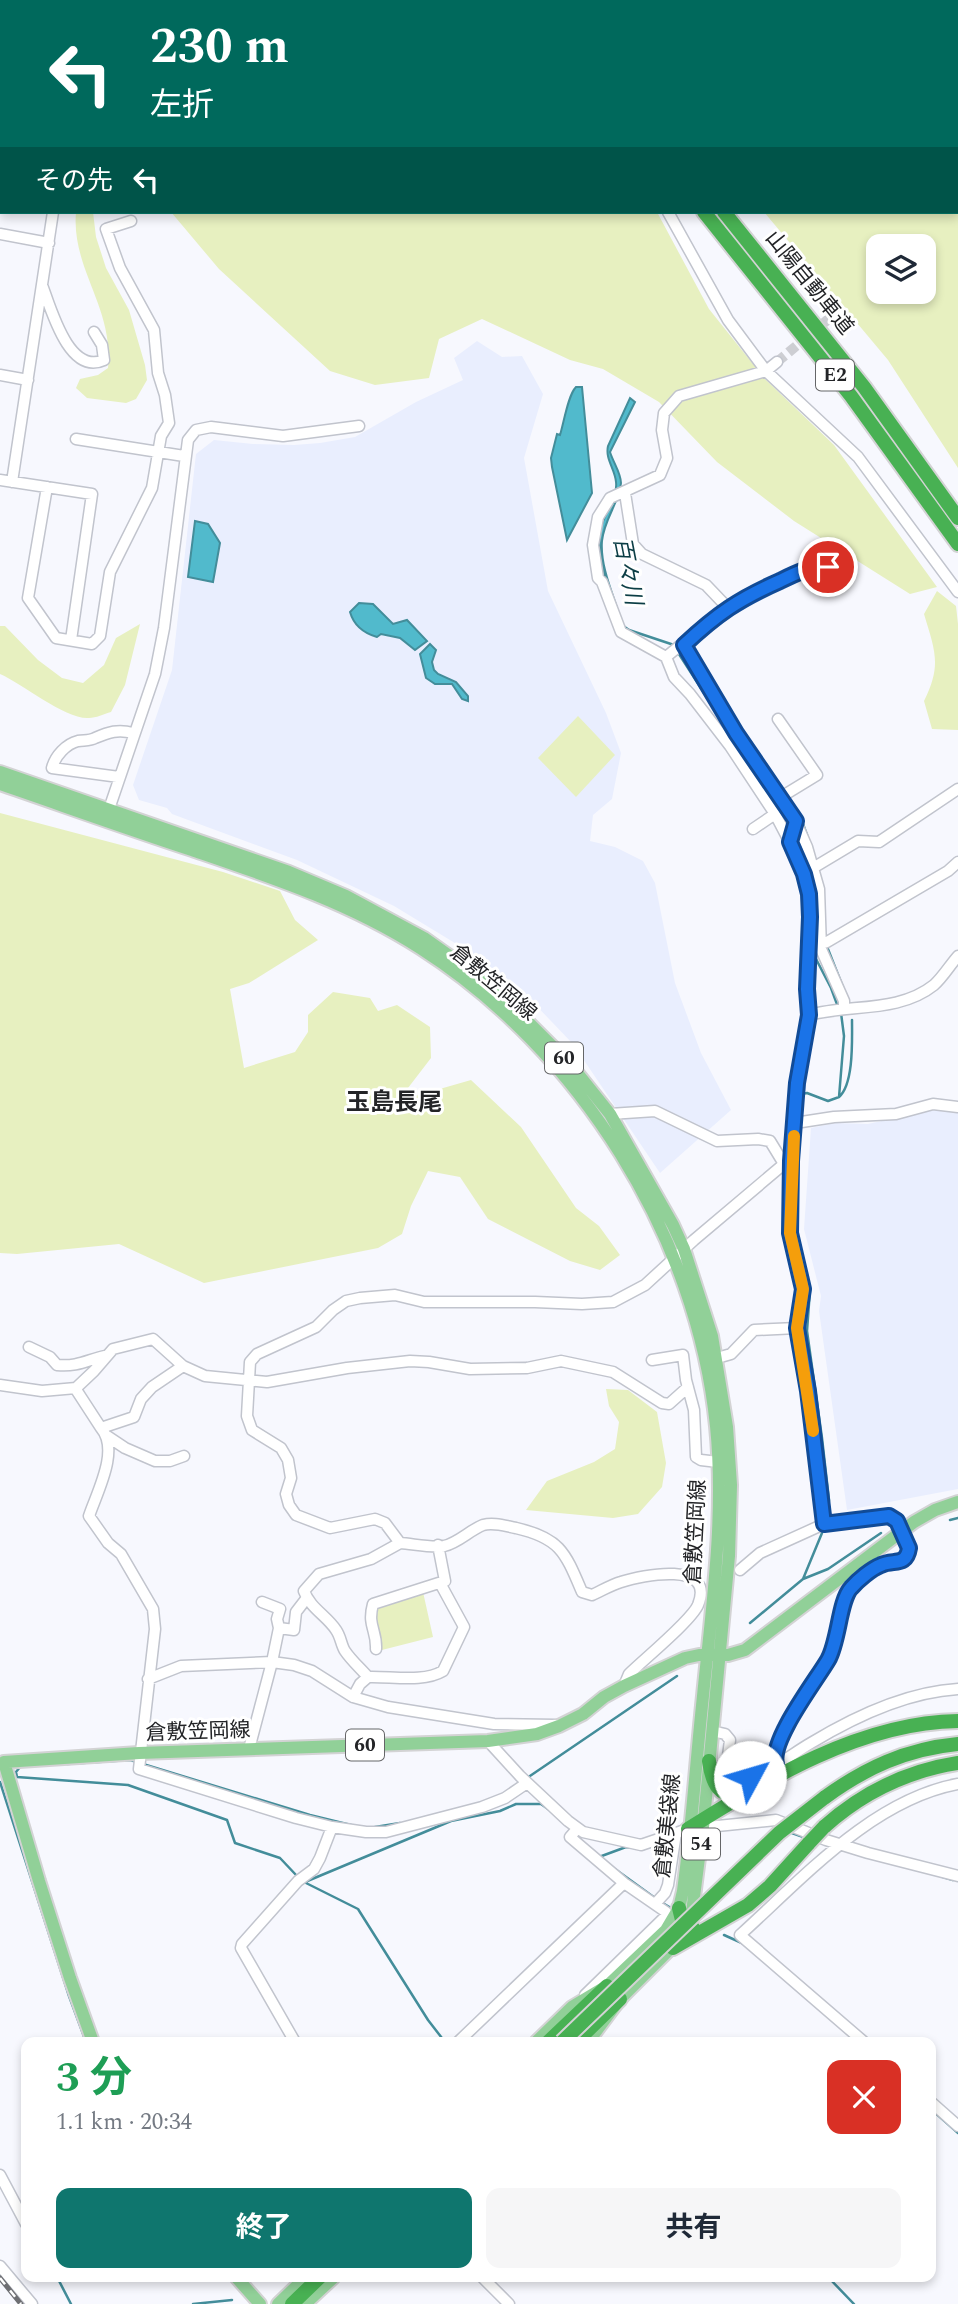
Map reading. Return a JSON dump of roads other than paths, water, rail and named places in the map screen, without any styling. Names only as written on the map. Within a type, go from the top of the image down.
[{"type":"highway","name":"山陽自動車道","points":[[706,214],[851,396],[958,544]]},
{"type":"highway","name":"山陽自動車道","points":[[726,214],[864,387],[958,518]]},
{"type":"highway","points":[[693,1827],[748,1793],[849,1743],[899,1728],[958,1721]]},
{"type":"highway","points":[[567,2037],[779,1833],[824,1798],[851,1778],[890,1759],[958,1744]]},
{"type":"highway","points":[[824,1798],[874,1774],[901,1765],[926,1758],[958,1754]]},
{"type":"highway","points":[[709,1761],[712,1779],[718,1790],[728,1796],[748,1793]]},
{"type":"highway","points":[[673,1948],[737,1912],[759,1896],[824,1827],[859,1799],[892,1781],[929,1768],[958,1763]]},
{"type":"highway","points":[[679,1908],[682,1920],[688,1926],[708,1928]]},
{"type":"highway","name":"54","points":[[553,2037],[607,1986]]},
{"type":"highway","name":"54","points":[[581,2037],[620,1999]]},
{"type":"highway","points":[[292,2304],[315,2282]]},
{"type":"main road","name":"倉敷笠岡線","points":[[0,772],[343,906],[419,947],[463,978],[506,1013],[561,1071],[610,1135],[662,1231],[685,1289],[705,1361],[713,1404],[718,1462],[719,1533],[714,1656]]},
{"type":"main road","name":"倉敷笠岡線","points":[[0,784],[300,876],[346,896],[425,938],[469,970],[512,1006],[570,1064],[610,1114],[673,1225],[697,1287],[717,1358],[727,1427],[731,1485],[729,1556],[714,1656]]},
{"type":"main road","points":[[714,1656],[739,1652],[757,1643],[903,1531],[935,1510],[958,1502]]},
{"type":"main road","name":"倉敷笠岡線","points":[[91,2037],[3,1778],[2,1761],[138,1759],[249,1749],[488,1741],[537,1734],[583,1714],[604,1697],[624,1686],[685,1658],[714,1656]]},
{"type":"main road","name":"倉敷美袋線","points":[[592,2037],[620,1999],[673,1948],[688,1926],[695,1903],[693,1827],[709,1761],[712,1731],[714,1656]]},
{"type":"main road","name":"倉敷美袋線","points":[[542,2037],[572,2007],[607,1986],[666,1930],[679,1908],[693,1827],[714,1656]]},
{"type":"main road","points":[[240,2282],[260,2304]]},
{"type":"main road","points":[[278,2304],[301,2282]]},
{"type":"main road","points":[[305,2304],[329,2282]]},
{"type":"street","points":[[12,482],[53,214]]},
{"type":"street","points":[[669,214],[728,320],[766,371],[858,457],[958,592]]},
{"type":"street","points":[[47,487],[28,598],[56,638],[92,644],[100,636],[110,572],[152,488],[161,436],[169,424],[165,395],[158,373],[154,330],[120,268],[106,229],[131,221]]},
{"type":"street","points":[[0,235],[49,243]]},
{"type":"street","points":[[42,284],[64,339],[80,360],[96,363],[104,360],[102,345],[94,332]]},
{"type":"street","points":[[777,362],[766,371],[679,396],[664,413],[662,430],[667,458],[660,475],[610,498],[597,517],[593,545],[598,578],[602,582],[621,632],[676,650],[784,795],[816,866],[819,889],[819,946],[807,989],[809,1015],[797,1083],[797,1123],[788,1163],[790,1233],[803,1289],[797,1328],[808,1391],[824,1524]]},
{"type":"street","points":[[0,375],[27,380]]},
{"type":"street","points":[[108,815],[133,733],[155,674],[164,628],[184,456],[191,435],[203,427],[283,436],[359,426]]},
{"type":"street","points":[[76,439],[184,456]]},
{"type":"street","points":[[0,480],[92,494],[71,640]]},
{"type":"street","points":[[623,494],[633,544],[642,554],[706,584],[727,607]]},
{"type":"street","points":[[840,571],[828,567],[808,568],[727,607],[676,650],[674,677],[730,746],[790,841],[809,894],[819,946],[844,1001],[841,1009]]},
{"type":"street","points":[[778,719],[817,775],[784,795]]},
{"type":"street","points":[[119,777],[51,768],[62,749],[75,741],[94,739],[102,734],[120,730],[133,733]]},
{"type":"street","points":[[730,746],[741,740]]},
{"type":"street","points":[[816,866],[858,841],[879,842],[958,789]]},
{"type":"street","points":[[753,829],[775,814]]},
{"type":"street","points":[[790,841],[795,823]]},
{"type":"street","points":[[819,946],[948,871],[958,862]]},
{"type":"street","points":[[809,1015],[900,1002],[917,996],[935,984],[958,956]]},
{"type":"street","points":[[797,1123],[814,1119],[896,1114],[933,1104],[958,1107]]},
{"type":"street","points":[[610,1114],[655,1111],[717,1141],[770,1141],[788,1163]]},
{"type":"street","points":[[400,1543],[385,1523],[375,1519],[330,1528],[296,1515],[286,1494],[290,1478],[288,1460],[281,1448],[252,1430],[247,1416],[250,1362],[257,1354],[316,1327],[346,1301],[395,1295],[424,1302],[613,1302],[645,1285],[788,1163]]},
{"type":"street","points":[[717,1358],[731,1354],[754,1330],[797,1328]]},
{"type":"street","points":[[0,1385],[42,1391],[75,1388],[113,1349],[124,1344],[153,1339],[183,1366],[205,1377],[248,1381],[267,1382],[347,1368],[410,1361],[470,1369],[527,1368],[561,1361],[612,1372],[662,1404],[669,1404],[688,1387]]},
{"type":"street","points":[[29,1348],[50,1357],[57,1365],[65,1366],[89,1363],[106,1356]]},
{"type":"street","points":[[652,1360],[684,1355],[694,1410],[696,1457],[718,1462]]},
{"type":"street","points":[[104,1432],[134,1417],[141,1399],[152,1387],[183,1366]]},
{"type":"street","points":[[75,1388],[104,1432],[125,1448],[155,1461],[170,1461],[184,1456]]},
{"type":"street","points":[[104,1432],[108,1455],[89,1516],[108,1543],[121,1554],[153,1609],[155,1629],[138,1759],[139,1769],[331,1823],[376,1832],[414,1821],[482,1808],[505,1798],[524,1779]]},
{"type":"street","points":[[740,1570],[760,1553],[824,1524],[889,1516],[897,1521],[909,1548],[906,1558],[898,1563],[877,1566],[848,1592],[833,1649],[797,1707],[775,1751],[776,1764]]},
{"type":"street","points":[[368,1677],[343,1648],[335,1628],[306,1599],[304,1591],[318,1574],[371,1559],[400,1543],[444,1546],[485,1524],[495,1523],[546,1537],[568,1560],[582,1592],[592,1595],[620,1582],[641,1577],[675,1574],[690,1576],[700,1590],[698,1605],[687,1619],[629,1674],[624,1686]]},
{"type":"street","points":[[376,1649],[370,1623],[373,1604],[440,1583],[446,1578],[438,1545]]},
{"type":"street","points":[[353,1698],[360,1684],[368,1677],[411,1677],[443,1671],[464,1627],[440,1583]]},
{"type":"street","points":[[279,1628],[294,1630],[296,1612],[306,1599]]},
{"type":"street","points":[[249,1749],[279,1628],[277,1619],[280,1609],[262,1602]]},
{"type":"street","points":[[148,1679],[181,1666],[272,1661],[312,1671],[353,1698],[440,1717],[494,1724],[559,1726]]},
{"type":"street","points":[[712,1731],[725,1734],[730,1740],[726,1772],[732,1778],[750,1777],[824,1735],[883,1708],[921,1695],[958,1689]]},
{"type":"street","points":[[488,1741],[575,1832],[642,1845],[693,1827],[776,1820],[839,1847],[958,1876]]},
{"type":"street","points":[[858,2037],[740,1935],[858,1831],[922,1796],[958,1784]]},
{"type":"street","points":[[292,2037],[241,1948],[300,1879],[314,1869],[331,1823]]},
{"type":"street","points":[[657,1901],[668,1885],[693,1827]]},
{"type":"street","points":[[572,2007],[665,1917],[666,1912],[657,1901],[625,1883],[585,1851],[570,1837],[575,1832]]},
{"type":"street","points":[[463,2037],[625,1883]]},
{"type":"street","points":[[936,2106],[958,2126]]},
{"type":"street","points":[[0,2175],[21,2215]]},
{"type":"street","points":[[0,2266],[32,2304]]},
{"type":"street","points":[[487,2282],[509,2304]]},
{"type":"water","points":[[576,387],[582,387],[592,493],[567,540],[551,458],[568,402]]},
{"type":"water","points":[[630,398],[635,402],[610,452],[621,483],[602,541],[605,570],[620,617],[618,618],[604,574],[600,540],[601,528],[616,488],[608,446]]},
{"type":"water","points":[[195,521],[208,524],[220,543],[213,582],[188,577]]},
{"type":"water","points":[[359,603],[373,604],[393,624],[407,620],[427,641],[415,650],[400,638],[381,634],[377,637],[367,633],[357,625],[350,612]]},
{"type":"water","points":[[430,644],[436,650],[432,662],[434,670],[456,682],[468,696],[468,701],[462,699],[452,684],[435,684],[426,678],[420,654]]},
{"type":"waterway","name":"百々川","points":[[622,625],[629,630],[674,645]]},
{"type":"waterway","name":"百々川","points":[[677,651],[791,828]]},
{"type":"waterway","points":[[698,656],[749,742],[784,792]]},
{"type":"waterway","points":[[788,798],[807,835]]},
{"type":"waterway","name":"百々川","points":[[795,837],[810,875],[815,897]]},
{"type":"waterway","name":"百々川","points":[[816,932],[815,957],[838,1007]]},
{"type":"waterway","points":[[826,944],[848,1000]]},
{"type":"waterway","name":"百々川","points":[[828,1513],[822,1438],[807,1331],[810,1290],[799,1246],[796,1220],[802,1094],[807,1093],[828,1101],[839,1097],[844,1036],[841,1013]]},
{"type":"waterway","points":[[839,1097],[844,1091],[850,1072],[852,1020]]},
{"type":"waterway","points":[[950,1520],[958,1518]]},
{"type":"waterway","name":"百々川","points":[[803,1579],[822,1533]]},
{"type":"waterway","points":[[750,1623],[803,1579],[828,1569],[881,1533]]},
{"type":"waterway","points":[[527,1778],[677,1676]]},
{"type":"waterway","points":[[67,1764],[130,1760],[137,1762]]},
{"type":"waterway","points":[[143,1764],[355,1826]]},
{"type":"waterway","points":[[20,1767],[16,1772],[17,1777],[128,1785],[227,1820],[235,1843],[280,1858],[297,1876]]},
{"type":"waterway","points":[[0,1782],[84,2037]]},
{"type":"waterway","points":[[305,1882],[451,1821],[500,1811],[516,1804],[541,1804],[548,1809]]},
{"type":"waterway","points":[[375,1827],[400,1823]]},
{"type":"waterway","points":[[789,1832],[806,1838]]},
{"type":"waterway","points":[[599,1857],[626,1847],[644,1849]]},
{"type":"waterway","points":[[615,1869],[655,1898]]},
{"type":"waterway","points":[[943,1877],[953,1880]]},
{"type":"waterway","points":[[304,1882],[358,1909],[441,2037]]},
{"type":"waterway","points":[[661,1902],[671,1908]]},
{"type":"waterway","points":[[724,1935],[744,1944]]},
{"type":"waterway","points":[[936,2113],[958,2133]]},
{"type":"waterway","points":[[60,2282],[71,2304]]},
{"type":"waterway","points":[[833,2282],[854,2304]]},
{"type":"waterway","points":[[193,2304],[232,2300]]},
{"type":"tunnel","points":[[777,362],[831,317]]},
{"type":"railway","points":[[0,2278],[21,2304]]},
{"type":"district","name":"玉島長尾","points":[[394,1103]]}]
